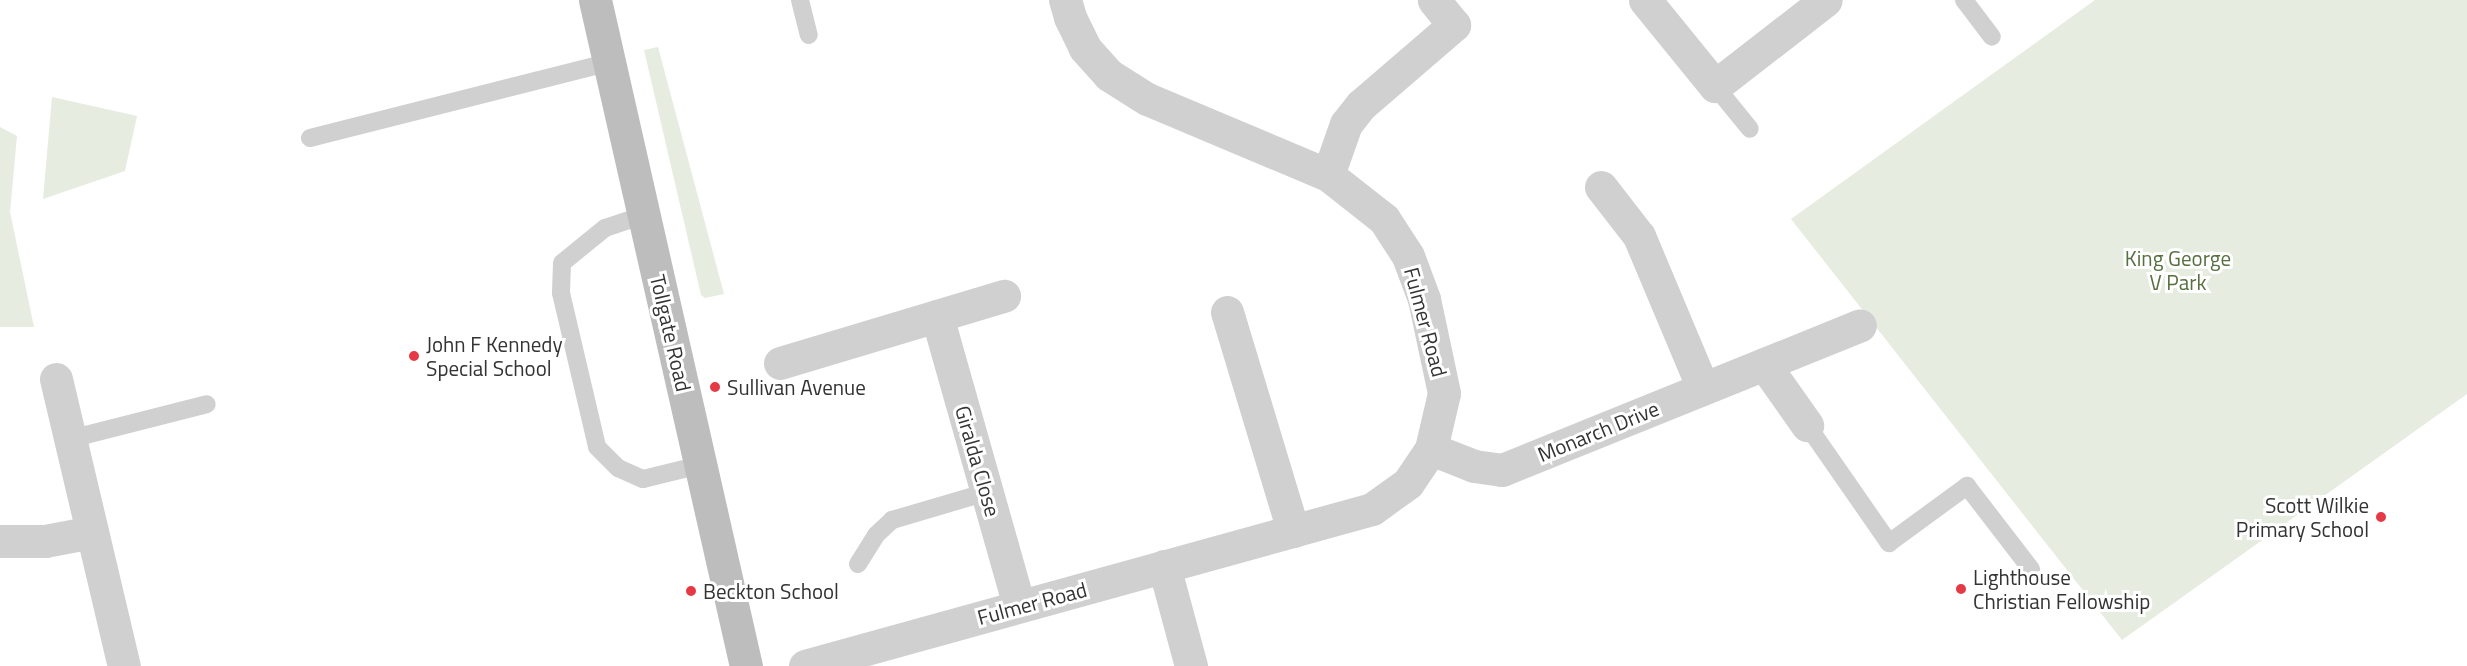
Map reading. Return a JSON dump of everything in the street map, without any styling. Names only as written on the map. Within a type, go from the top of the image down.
[{"type":"street","name":"Tollgate Road","points":[[595,0],[746,666]]},
{"type":"street","name":"Fulmer Road","points":[[805,666],[1372,509],[1408,483],[1431,449],[1444,393],[1424,299],[1408,256],[1384,219],[1328,175],[1147,99],[1109,75],[1085,48],[1070,17],[1065,0]]},
{"type":"street","points":[[1328,175],[1346,124],[1361,105],[1454,25],[1434,0]]},
{"type":"street","points":[[1645,0],[1715,86],[1826,0]]},
{"type":"street","points":[[1601,187],[1640,236],[1703,388]]},
{"type":"street","points":[[780,363],[1004,296]]},
{"type":"street","points":[[1227,312],[1293,531]]},
{"type":"street","name":"Giralda Close","points":[[937,316],[1019,606]]},
{"type":"street","name":"Monarch Drive","points":[[1431,449],[1473,466],[1502,470],[1860,325]]},
{"type":"street","points":[[1764,364],[1807,425]]},
{"type":"street","points":[[56,379],[124,666]]},
{"type":"street","points":[[0,541],[45,541],[93,532]]},
{"type":"street","points":[[1164,566],[1191,666]]},
{"type":"lane","points":[[800,0],[809,35]]},
{"type":"lane","points":[[1964,0],[1992,37]]},
{"type":"lane","points":[[310,138],[610,62]]},
{"type":"lane","points":[[1715,86],[1750,129]]},
{"type":"lane","points":[[644,215],[604,228],[562,263],[561,293],[597,447],[618,468],[644,479],[700,465]]},
{"type":"lane","points":[[70,440],[207,404]]},
{"type":"lane","points":[[1807,425],[1889,543],[1967,486],[2031,569]]},
{"type":"lane","points":[[858,564],[876,535],[892,520],[987,492]]},
{"type":"green space","name":"King George V Park","points":[[2095,0],[2467,0],[2467,394],[2122,640],[1791,219]]},
{"type":"green space","points":[[658,47],[724,294],[705,298],[701,295],[644,50]]},
{"type":"green space","points":[[52,97],[137,116],[125,171],[43,199]]},
{"type":"green space","points":[[0,127],[17,136],[10,212],[34,327],[0,327]]},
{"type":"place","name":"John F Kennedy Special School","points":[[414,356]]},
{"type":"place","name":"Sullivan Avenue","points":[[715,387]]},
{"type":"place","name":"Scott Wilkie Primary School","points":[[2381,517]]},
{"type":"place","name":"Lighthouse Christian Fellowship","points":[[1961,589]]},
{"type":"place","name":"Beckton School","points":[[691,591]]}]
